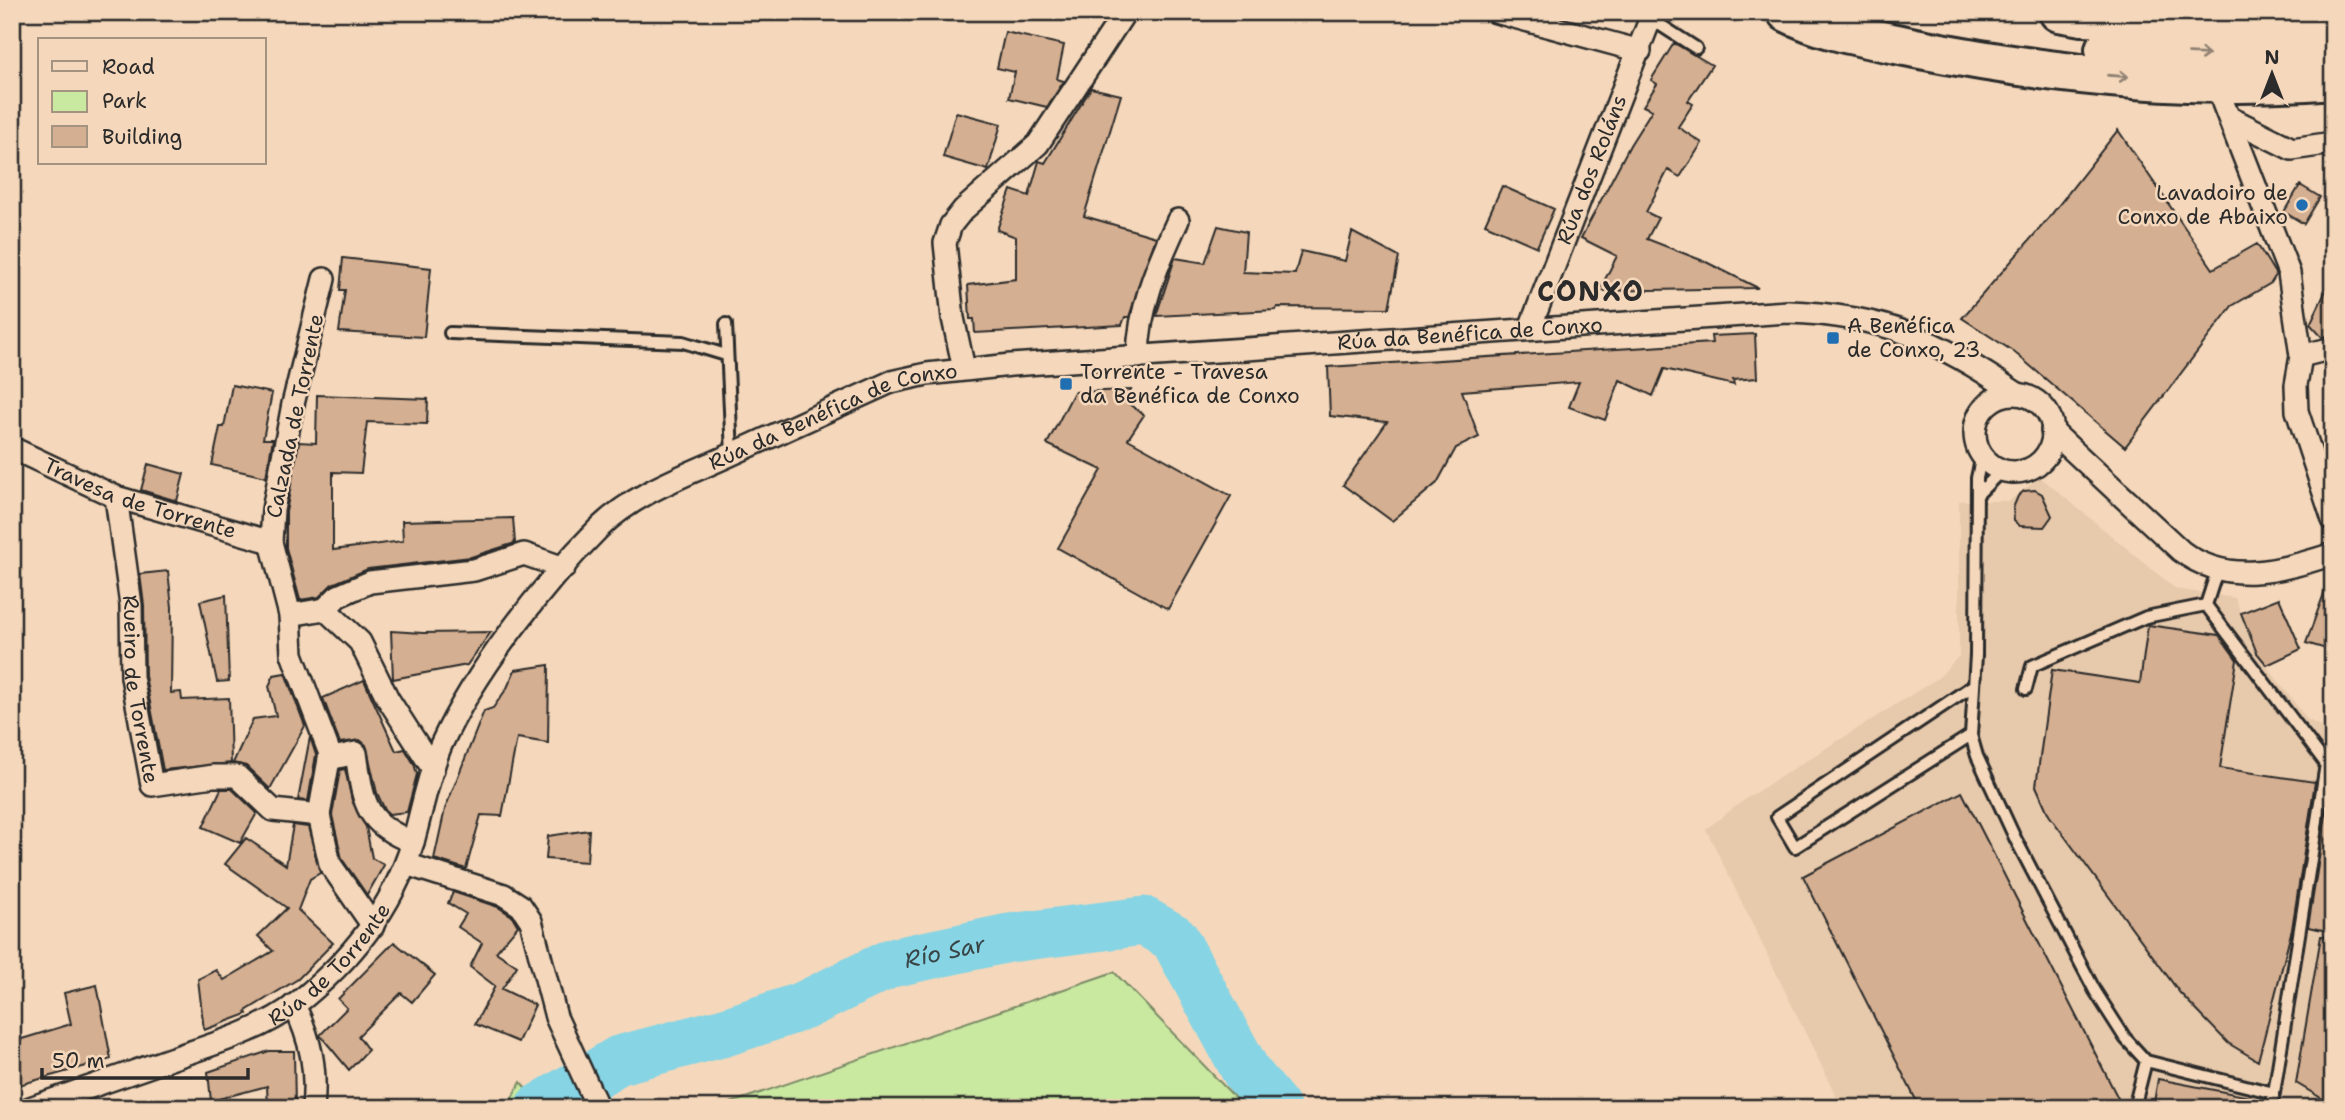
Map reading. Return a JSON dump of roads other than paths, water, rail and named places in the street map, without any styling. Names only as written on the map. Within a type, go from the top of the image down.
[{"type":"highway","points":[[1787,12],[1882,41],[2015,65],[2191,81],[2333,79]]},
{"type":"highway","points":[[1865,12],[1914,25],[2069,48],[2241,55],[2333,50]]},
{"type":"highway","points":[[2059,12],[2082,16],[2276,23],[2333,17]]},
{"type":"street","points":[[964,369],[953,318],[945,243],[951,225],[963,210],[1038,144],[1125,12]]},
{"type":"street","points":[[1496,12],[1640,51]]},
{"type":"street","name":"Rúa dos Roláns","points":[[1530,328],[1652,16]]},
{"type":"street","points":[[2333,143],[2292,149],[2227,110],[2290,273],[2301,356],[2296,385],[2297,411],[2333,520]]},
{"type":"street","points":[[1138,357],[1140,316],[1158,262],[1178,220]]},
{"type":"street","name":"Calzada de Torrente","points":[[324,279],[293,404],[273,510],[271,542],[290,615],[292,654],[330,754],[329,759]]},
{"type":"street","name":"Rúa da Benéfica de Conxo","points":[[564,568],[597,530],[629,503],[891,382],[964,369],[1788,312],[1852,316],[1898,329],[1963,358],[2016,393],[2033,398],[2044,409],[2053,431],[2087,467],[2181,551],[2217,571],[2255,574],[2333,554]]},
{"type":"street","points":[[2301,356],[2333,348]]},
{"type":"street","points":[[1963,358],[1985,406]]},
{"type":"street","points":[[2016,393],[2003,395],[1985,406],[1975,428],[1982,455],[2003,470],[2014,472],[2035,465],[2087,467]]},
{"type":"street","points":[[2035,465],[2048,450],[2053,431]]},
{"type":"street","name":"Travesa de Torrente","points":[[12,448],[116,497],[271,542]]},
{"type":"street","name":"Rueiro de Torrente","points":[[116,497],[131,605],[132,677],[152,785],[213,776],[237,776],[273,810],[319,815]]},
{"type":"street","points":[[290,615],[325,608],[338,596],[370,582],[474,570],[524,554],[564,568]]},
{"type":"street","name":"Rúa de Torrente","points":[[30,1108],[224,1040],[273,1018],[294,1005],[346,961],[373,926],[406,864],[433,769],[450,727],[490,663],[564,568]]},
{"type":"street","points":[[325,608],[360,642],[388,699],[433,769]]},
{"type":"street","points":[[373,926],[330,864],[319,815],[329,759],[356,753],[361,789],[371,815],[388,833],[413,842]]},
{"type":"street","points":[[406,864],[504,895],[521,906],[531,921],[554,1008],[596,1103]]},
{"type":"street","points":[[294,1005],[310,1040],[314,1060],[313,1108]]},
{"type":"lane","points":[[1652,16],[1696,48]]},
{"type":"lane","points":[[726,324],[732,454]]},
{"type":"lane","points":[[450,333],[683,342],[726,355]]},
{"type":"lane","points":[[1982,455],[1977,495],[1971,735],[1977,756],[2015,838],[2095,991],[2125,1038],[2146,1061],[2274,1093]]},
{"type":"lane","points":[[1977,495],[2003,470]]},
{"type":"lane","points":[[2206,605],[2217,571]]},
{"type":"lane","points":[[2026,689],[2032,666],[2146,617],[2206,605]]},
{"type":"lane","points":[[2206,605],[2326,764],[2270,1108]]},
{"type":"lane","points":[[1971,735],[1795,846],[1777,817],[1974,685]]},
{"type":"lane","points":[[2134,1108],[2146,1061]]},
{"type":"waterway","name":"Río Sar","points":[[539,1108],[619,1060],[725,1032],[803,1006],[891,963],[1009,938],[1144,921],[1174,938],[1247,1073],[1276,1108]]},
{"type":"place","name":"Lavadoiro de Conxo de Abaixo","points":[[2302,205]]},
{"type":"place","name":"A Benéfica de Conxo, 23","points":[[1833,338]]},
{"type":"place","name":"Torrente - Travesa da Benéfica de Conxo","points":[[1066,384]]},
{"type":"district","name":"CONXO","points":[[1591,291]]}]
